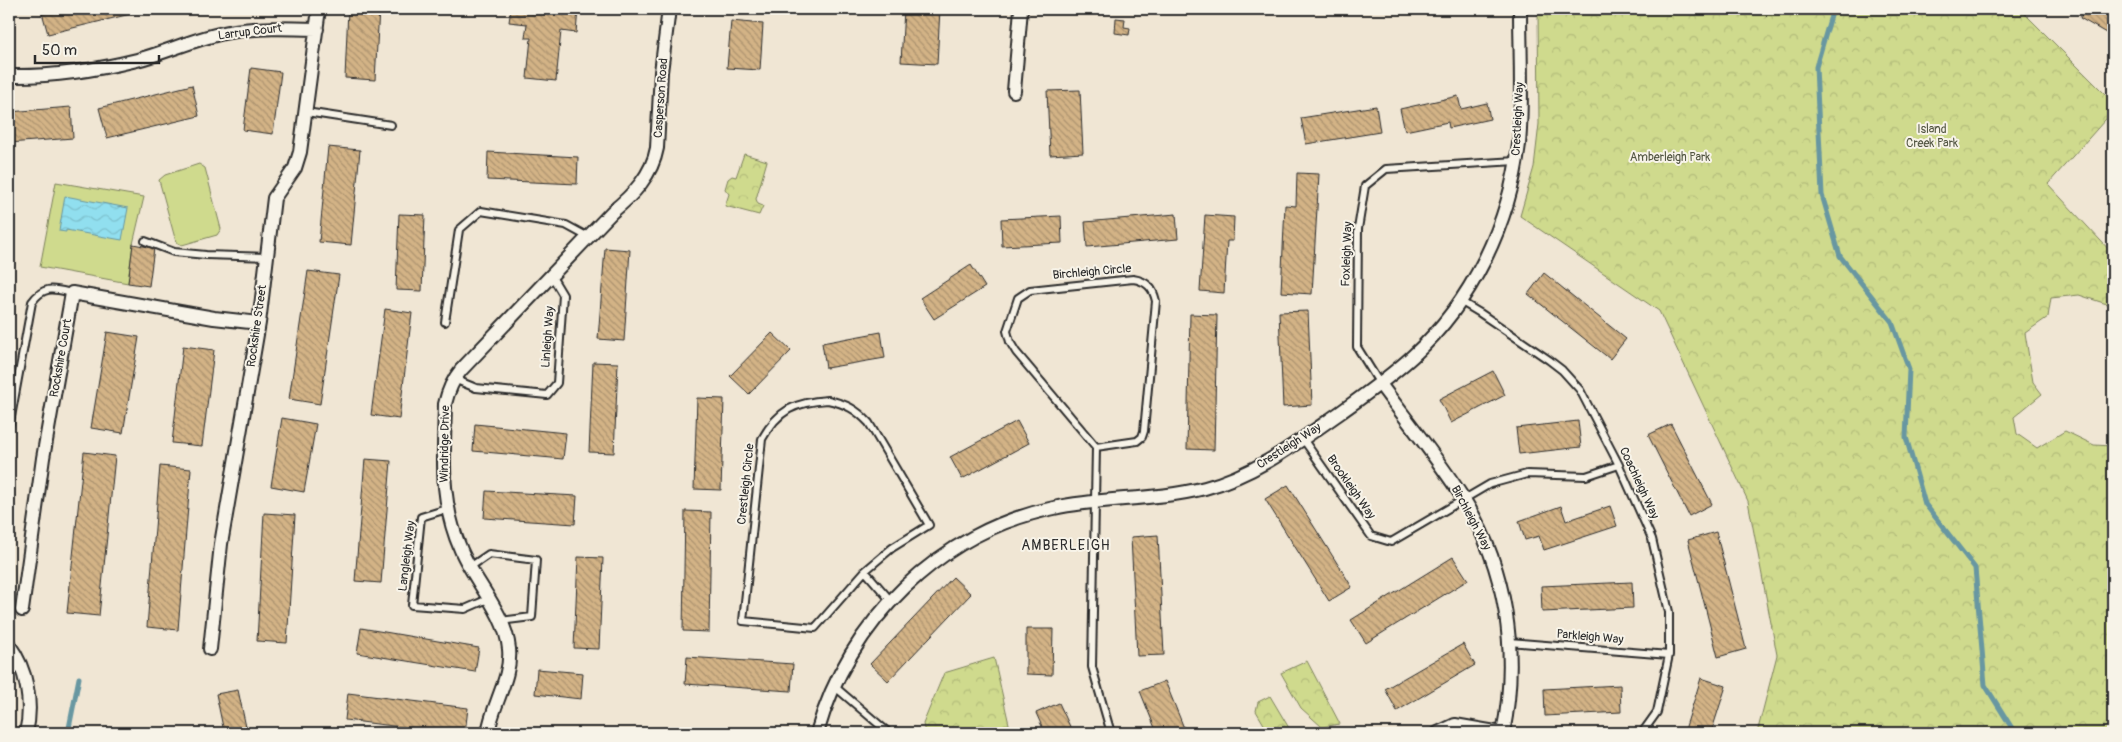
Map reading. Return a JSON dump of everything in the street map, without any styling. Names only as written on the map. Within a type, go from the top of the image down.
[{"type":"street","name":"Rockshire Street","points":[[210,648],[221,544],[258,323],[274,198],[295,168],[306,112],[319,9]]},
{"type":"street","name":"Casperson Road","points":[[641,185],[657,148],[661,72],[669,9]]},
{"type":"street","points":[[1014,91],[1021,9]]},
{"type":"street","name":"Crestleigh Way","points":[[817,733],[834,686],[860,640],[891,601],[924,570],[950,551],[978,535],[1032,514],[1054,508],[1173,495],[1208,487],[1238,476],[1268,462],[1303,439],[1380,384],[1414,355],[1446,321],[1460,301],[1481,267],[1495,238],[1506,207],[1516,160],[1521,111],[1520,9]]},
{"type":"street","name":"Larrup Court","points":[[9,76],[35,76],[98,68],[137,60],[228,32],[272,28],[317,29]]},
{"type":"street","name":"Windridge Drive","points":[[489,731],[508,664],[509,650],[507,634],[462,552],[447,509],[444,477],[445,404],[447,393],[453,379],[551,275],[641,185]]},
{"type":"street","points":[[72,293],[214,318],[258,323]]},
{"type":"street","name":"Rockshire Court","points":[[22,610],[43,458],[72,293]]},
{"type":"street","name":"Birchleigh Way","points":[[1380,384],[1464,500],[1484,539],[1499,580],[1504,600],[1509,642],[1510,673],[1502,733]]},
{"type":"street","points":[[9,645],[23,671],[27,688],[29,708],[26,733]]},
{"type":"street","points":[[1438,733],[1455,725],[1502,733]]},
{"type":"lane","points":[[306,112],[391,125]]},
{"type":"lane","name":"Foxleigh Way","points":[[1380,384],[1357,347],[1358,228],[1365,186],[1386,169],[1516,160]]},
{"type":"lane","points":[[445,322],[459,230],[481,211],[566,225],[588,237]]},
{"type":"lane","points":[[145,240],[173,252],[267,257]]},
{"type":"lane","name":"Linleigh Way","points":[[453,379],[476,388],[547,395],[557,383],[562,295],[551,275]]},
{"type":"lane","name":"Birchleigh Circle","points":[[1133,279],[1142,280],[1154,292],[1156,301],[1142,436],[1136,440],[1096,447],[1016,352],[1010,342],[1007,331],[1018,298],[1030,290],[1133,279]]},
{"type":"lane","points":[[9,428],[32,302],[40,292],[45,290],[53,289],[72,293]]},
{"type":"lane","name":"Coachleigh Way","points":[[1460,301],[1562,370],[1580,390],[1619,465],[1652,539],[1669,612],[1669,655],[1657,712],[1642,733]]},
{"type":"lane","name":"Crestleigh Circle","points":[[828,400],[846,404],[860,412],[869,423],[929,525],[892,548],[865,571],[815,628],[743,621],[762,439],[769,425],[777,416],[794,405],[828,400]]},
{"type":"lane","name":"Brookleigh Way","points":[[1303,439],[1371,536],[1391,542],[1490,484],[1527,474],[1586,476],[1619,465]]},
{"type":"lane","points":[[1096,447],[1092,667],[1111,733]]},
{"type":"lane","name":"Langleigh Way","points":[[447,509],[421,517],[412,605],[465,610],[488,599]]},
{"type":"lane","points":[[470,567],[489,554],[536,560],[532,617],[500,621]]},
{"type":"lane","points":[[865,571],[891,601]]},
{"type":"lane","name":"Parkleigh Way","points":[[1509,642],[1669,655]]},
{"type":"lane","points":[[834,686],[889,733]]},
{"type":"lane","points":[[489,731],[506,733]]},
{"type":"green space","points":[[1538,9],[2020,9],[2113,102],[2113,111],[2048,184],[2113,254],[2113,306],[2079,295],[2051,298],[2048,317],[2025,333],[2033,382],[2042,394],[2014,417],[2017,434],[2037,448],[2065,431],[2094,445],[2113,446],[2113,733],[1757,733],[1777,655],[1748,501],[1659,311],[1520,216],[1534,167],[1539,124]]},
{"type":"green space","points":[[744,154],[767,161],[756,199],[758,204],[763,206],[759,215],[725,206],[729,194],[725,189],[728,179],[732,176],[736,177]]},
{"type":"green space","points":[[199,164],[205,168],[221,229],[217,235],[182,245],[176,242],[159,180],[165,175]]},
{"type":"green space","points":[[56,182],[144,197],[133,244],[128,283],[40,267]]},
{"type":"green space","points":[[994,658],[1011,733],[925,733],[923,724],[944,673]]},
{"type":"green space","points":[[1307,661],[1340,724],[1322,727],[1301,708],[1281,673]]},
{"type":"green space","points":[[1270,696],[1292,733],[1269,733],[1256,711],[1258,702]]},
{"type":"water","points":[[65,196],[128,208],[122,240],[66,230],[66,232],[59,231]]},
{"type":"building","points":[[41,9],[151,9],[48,34]]},
{"type":"building","points":[[348,9],[379,9],[375,80],[345,78]]},
{"type":"building","points":[[511,9],[578,9],[576,33],[561,31],[556,81],[527,78],[531,38],[525,38],[527,24],[509,22]]},
{"type":"building","points":[[904,9],[940,9],[937,64],[901,62]]},
{"type":"building","points":[[2085,9],[2113,9],[2113,37],[2080,18]]},
{"type":"building","points":[[1116,18],[1125,19],[1124,27],[1130,28],[1129,35],[1115,33]]},
{"type":"building","points":[[731,21],[763,24],[760,70],[727,68]]},
{"type":"building","points":[[251,68],[281,72],[273,134],[243,130]]},
{"type":"building","points":[[192,85],[199,116],[107,138],[99,108]]},
{"type":"building","points":[[1080,90],[1083,153],[1050,155],[1047,91]]},
{"type":"building","points":[[1458,96],[1461,109],[1487,103],[1490,119],[1449,128],[1448,122],[1405,131],[1400,109]]},
{"type":"building","points":[[1376,106],[1380,132],[1306,144],[1301,118]]},
{"type":"building","points":[[71,107],[73,138],[9,143],[9,112]]},
{"type":"building","points":[[328,147],[360,150],[351,245],[319,242]]},
{"type":"building","points":[[488,152],[578,157],[577,184],[487,180]]},
{"type":"building","points":[[1297,173],[1319,174],[1312,294],[1281,292],[1285,205],[1296,206]]},
{"type":"building","points":[[9,196],[15,197],[9,224]]},
{"type":"building","points":[[399,214],[425,215],[422,291],[396,290]]},
{"type":"building","points":[[1176,214],[1178,239],[1087,247],[1085,222]]},
{"type":"building","points":[[1205,215],[1234,217],[1233,241],[1227,241],[1224,293],[1200,291]]},
{"type":"building","points":[[1061,216],[1062,243],[1002,246],[1001,219]]},
{"type":"building","points":[[133,244],[154,248],[149,286],[128,283]]},
{"type":"building","points":[[605,248],[630,250],[624,341],[598,339]]},
{"type":"building","points":[[971,265],[985,287],[934,319],[920,298]]},
{"type":"building","points":[[308,271],[339,275],[320,404],[289,399]]},
{"type":"building","points":[[1544,273],[1626,339],[1610,359],[1528,294]]},
{"type":"building","points":[[385,309],[412,313],[399,419],[371,415]]},
{"type":"building","points":[[1308,311],[1312,405],[1283,407],[1279,312]]},
{"type":"building","points":[[1190,314],[1217,315],[1214,450],[1187,449]]},
{"type":"building","points":[[107,332],[139,337],[123,433],[91,428]]},
{"type":"building","points":[[881,332],[885,358],[826,368],[822,343]]},
{"type":"building","points":[[772,333],[791,351],[749,394],[730,376]]},
{"type":"building","points":[[183,346],[214,350],[202,446],[172,443]]},
{"type":"building","points":[[593,362],[618,363],[614,453],[589,452]]},
{"type":"building","points":[[1493,371],[1505,395],[1451,423],[1439,399]]},
{"type":"building","points":[[697,398],[724,399],[721,490],[694,489]]},
{"type":"building","points":[[282,418],[316,424],[304,492],[271,486]]},
{"type":"building","points":[[1017,421],[1029,443],[962,479],[950,457]]},
{"type":"building","points":[[1578,421],[1581,447],[1519,454],[1516,428]]},
{"type":"building","points":[[475,424],[566,433],[563,459],[473,451]]},
{"type":"building","points":[[1671,424],[1712,504],[1689,516],[1648,435]]},
{"type":"building","points":[[84,452],[115,456],[99,616],[67,613]]},
{"type":"building","points":[[365,459],[391,461],[381,583],[355,581]]},
{"type":"building","points":[[160,466],[191,469],[178,630],[147,627]]},
{"type":"building","points":[[1288,485],[1352,587],[1329,601],[1265,499]]},
{"type":"building","points":[[486,491],[577,496],[575,524],[484,518]]},
{"type":"building","points":[[1561,506],[1566,521],[1610,506],[1617,526],[1544,550],[1539,536],[1525,540],[1519,521]]},
{"type":"building","points":[[685,511],[711,512],[709,632],[683,631]]},
{"type":"building","points":[[264,513],[295,515],[287,643],[257,641]]},
{"type":"building","points":[[1716,532],[1746,649],[1718,657],[1688,540]]},
{"type":"building","points":[[1158,535],[1164,655],[1137,656],[1131,537]]},
{"type":"building","points":[[578,557],[603,558],[599,649],[574,648]]},
{"type":"building","points":[[1453,557],[1468,580],[1366,643],[1351,620]]},
{"type":"building","points":[[953,577],[971,594],[888,681],[870,664]]},
{"type":"building","points":[[1632,582],[1633,608],[1542,612],[1541,586]]},
{"type":"building","points":[[361,628],[479,648],[475,672],[357,653]]},
{"type":"building","points":[[1026,629],[1053,629],[1052,675],[1026,674]]},
{"type":"building","points":[[1463,644],[1475,665],[1397,711],[1385,689]]},
{"type":"building","points":[[687,657],[793,664],[791,691],[685,684]]},
{"type":"building","points":[[537,669],[583,673],[581,699],[535,694]]},
{"type":"building","points":[[1701,678],[1726,686],[1711,733],[1684,733]]},
{"type":"building","points":[[1165,681],[1186,733],[1157,733],[1140,691]]},
{"type":"building","points":[[1620,685],[1621,712],[1545,716],[1544,689]]},
{"type":"building","points":[[238,690],[246,727],[224,732],[216,694]]},
{"type":"building","points":[[348,693],[468,708],[465,733],[449,733],[345,720]]},
{"type":"building","points":[[1059,703],[1073,733],[1045,733],[1036,713]]},
{"type":"waterway","points":[[1833,9],[1816,67],[1822,195],[1840,256],[1892,322],[1909,369],[1906,437],[1925,504],[1975,568],[1985,685],[2015,733]]},
{"type":"waterway","points":[[68,733],[79,678]]},
{"type":"district","name":"AMBERLEIGH","points":[[1066,545]]},
{"type":"park label","name":"Island Creek Park","points":[[1932,136]]},
{"type":"park label","name":"Amberleigh Park","points":[[1670,157]]}]
